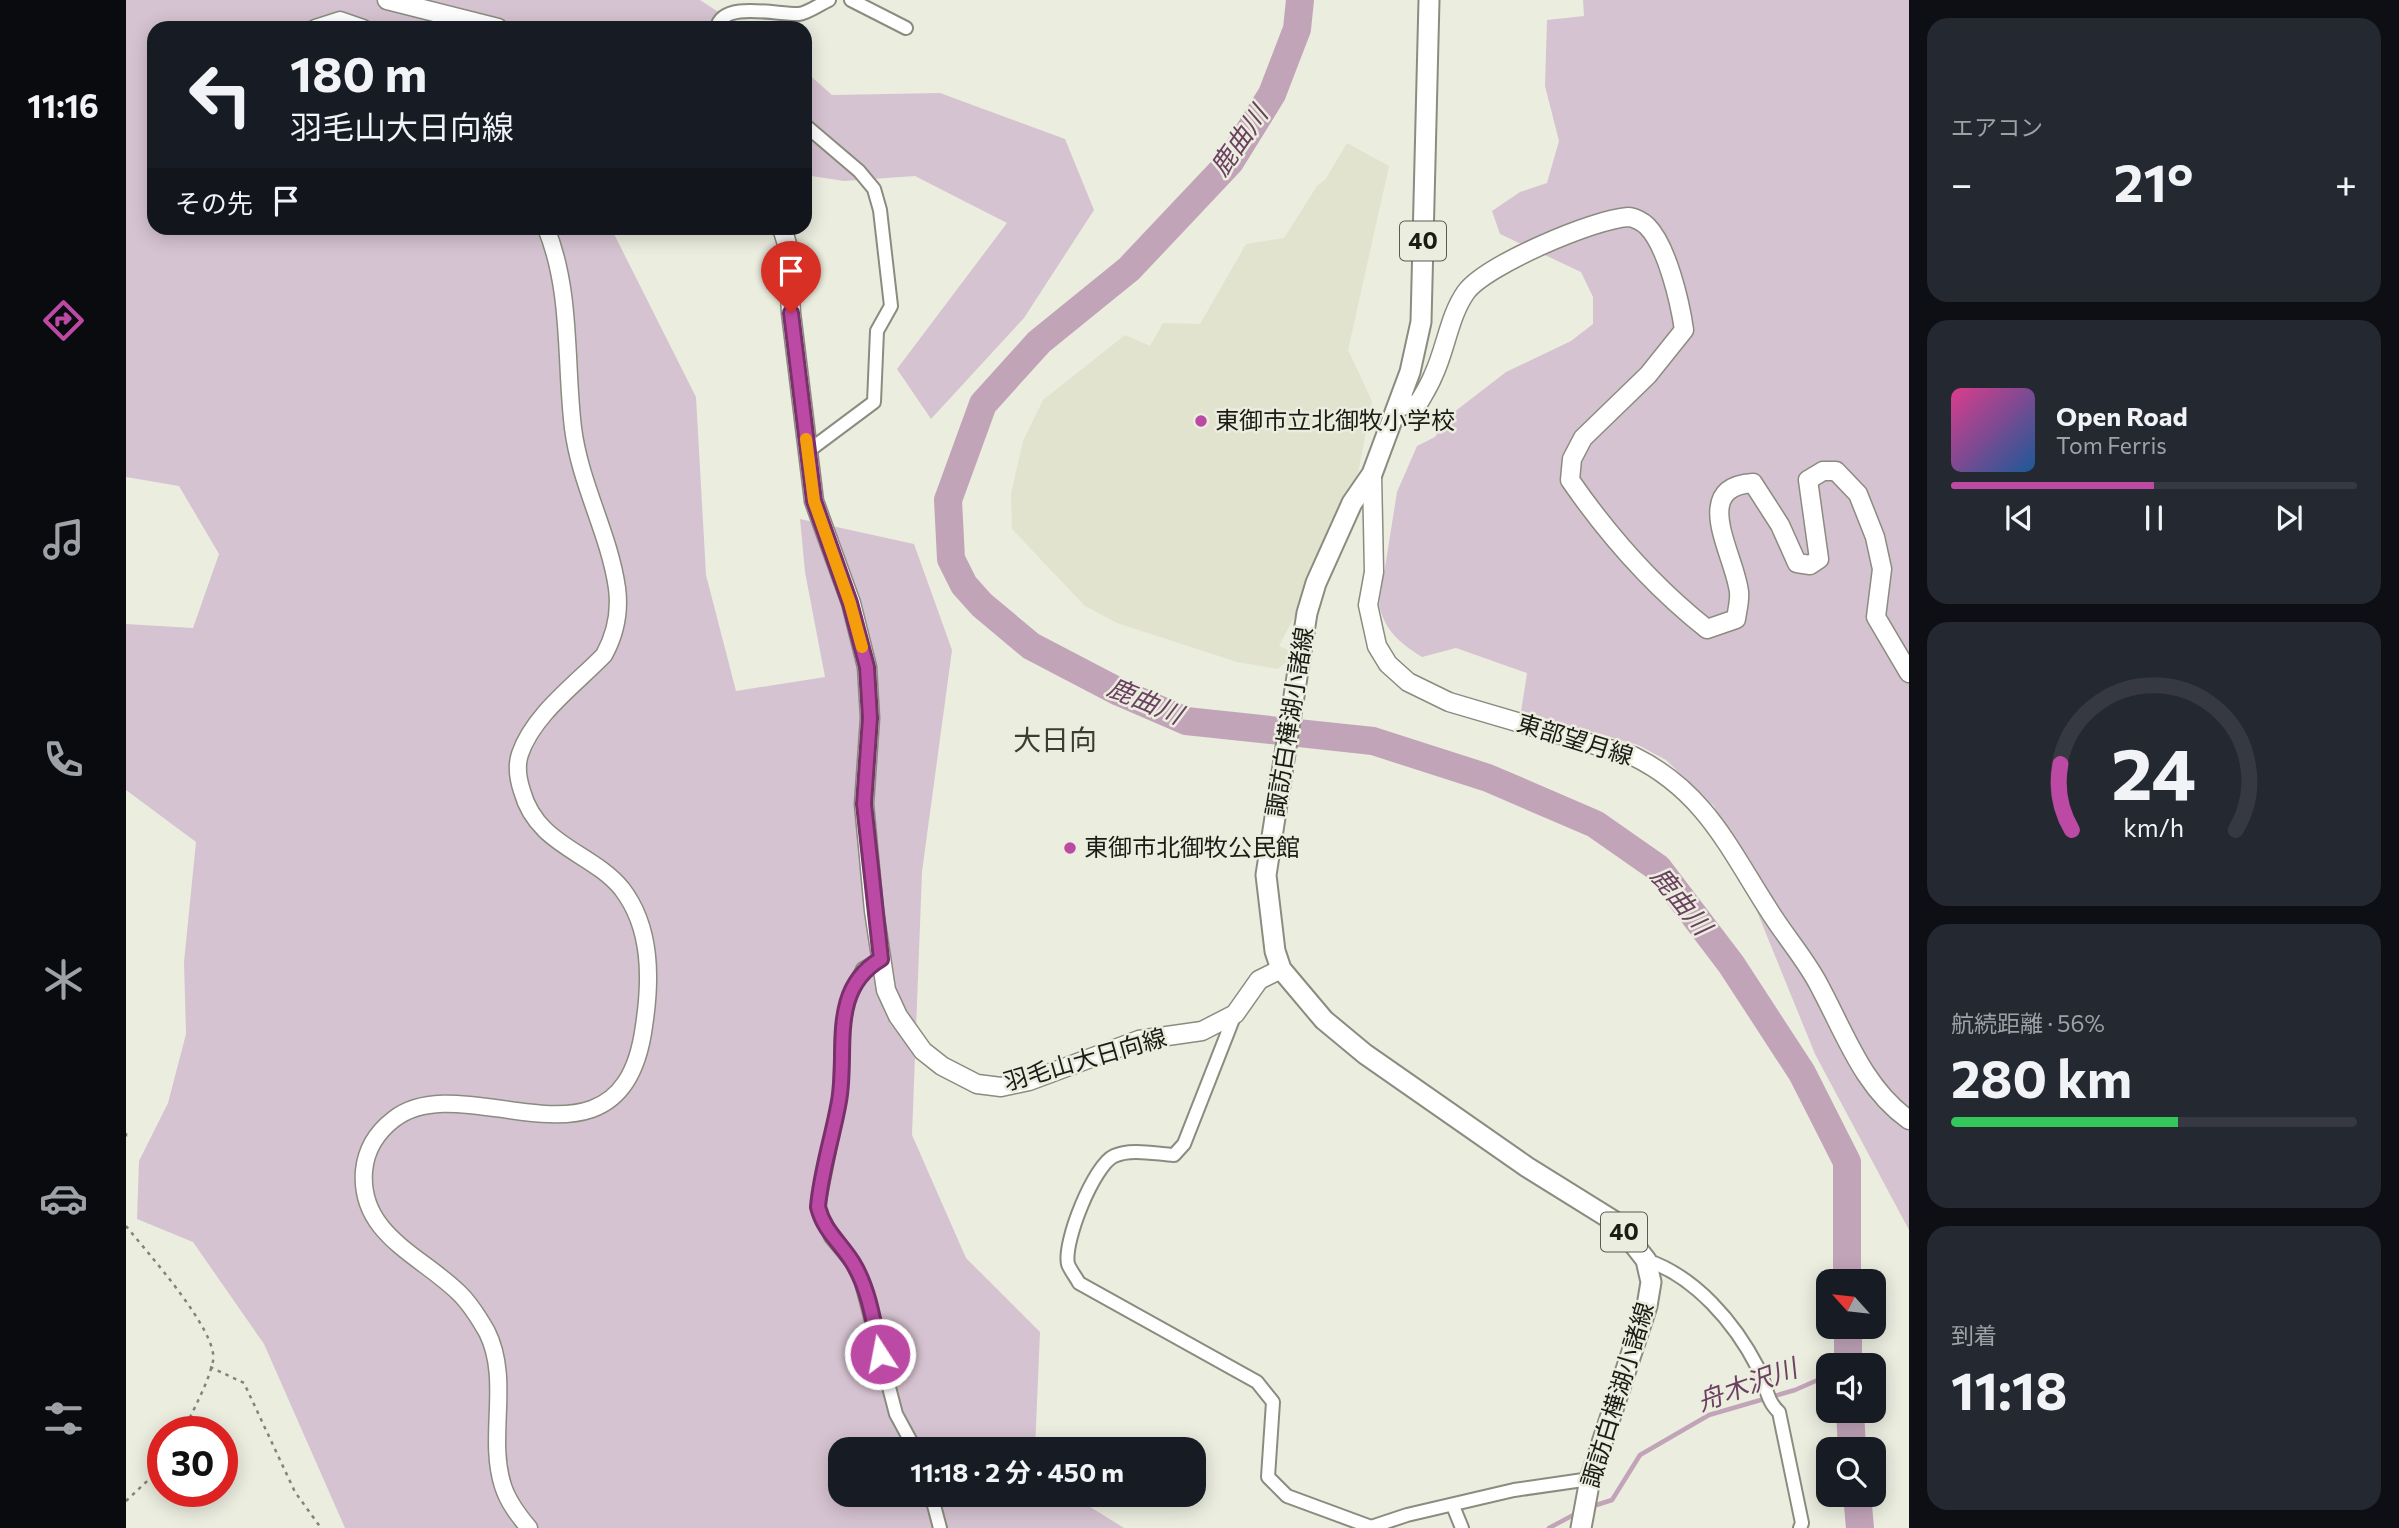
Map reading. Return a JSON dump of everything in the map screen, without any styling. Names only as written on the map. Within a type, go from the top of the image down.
[{"type":"main road","points":[[387,0],[470,21]]},
{"type":"main road","name":"諏訪白樺湖小諸線","points":[[1429,0],[1421,322],[1398,406],[1372,474],[1352,503],[1316,583],[1298,660],[1265,876],[1275,951],[1281,970],[1324,1020],[1365,1054],[1527,1167],[1617,1223],[1646,1260],[1651,1282],[1647,1306],[1590,1479],[1581,1528]]},
{"type":"main road","points":[[1398,406],[1418,404],[1434,375],[1464,294],[1477,279],[1527,253],[1612,220],[1632,217],[1647,226],[1660,249],[1679,301],[1684,330],[1648,376],[1583,438],[1572,459],[1570,480],[1643,569],[1677,605],[1707,629],[1736,619],[1739,593],[1718,512],[1722,494],[1734,484],[1753,483],[1780,525],[1797,563],[1810,565],[1819,559],[1808,480],[1823,471],[1836,471],[1858,494],[1875,537],[1882,569],[1876,617],[1909,673]]},
{"type":"main road","name":"羽毛山大日向線","points":[[784,235],[814,501],[850,603],[867,667],[870,718],[864,804],[881,959],[886,990],[898,1016],[923,1051],[942,1066],[977,1084],[1001,1087],[1029,1081],[1139,1040],[1202,1031],[1236,1013],[1259,980],[1281,970]]},
{"type":"main road","name":"東部望月線","points":[[1372,474],[1374,572],[1368,605],[1377,646],[1388,664],[1408,682],[1449,702],[1633,756],[1658,768],[1685,788],[1738,856],[1772,915],[1819,985],[1861,1068],[1876,1091],[1909,1120]]},
{"type":"street","points":[[721,21],[724,15],[736,7],[763,6],[800,14],[829,0]]},
{"type":"street","points":[[851,0],[906,29]]},
{"type":"street","points":[[807,452],[874,402],[877,331],[891,306],[880,210],[874,189],[839,152],[812,131]]},
{"type":"street","points":[[529,1528],[513,1509],[503,1486],[499,1466],[498,1382],[489,1337],[460,1294],[379,1227],[368,1207],[364,1174],[366,1159],[380,1130],[399,1115],[418,1107],[443,1104],[558,1115],[599,1106],[615,1094],[626,1079],[636,1060],[644,1031],[648,959],[642,928],[630,902],[620,887],[542,827],[523,796],[518,777],[519,757],[534,729],[604,655],[611,643],[618,607],[610,552],[589,497],[575,439],[562,285],[548,235]]},
{"type":"street","points":[[881,959],[863,969],[848,1000],[842,1032],[840,1096],[818,1207],[822,1222],[852,1262],[861,1280],[890,1393],[910,1437]]},
{"type":"street","points":[[1236,1013],[1184,1144],[1174,1155],[1130,1152],[1112,1156],[1094,1178],[1072,1230],[1068,1262],[1079,1283],[1256,1382],[1273,1402],[1268,1477],[1287,1496],[1371,1527],[1407,1515],[1514,1490],[1590,1479]]},
{"type":"street","points":[[1646,1260],[1663,1266],[1716,1305],[1758,1368],[1772,1406],[1779,1412],[1802,1523],[1800,1528]]},
{"type":"street","points":[[1453,1506],[1462,1528]]},
{"type":"street","points":[[934,1507],[940,1528]]},
{"type":"path","points":[[126,1226],[194,1313],[209,1340],[213,1360],[190,1416]]},
{"type":"path","points":[[210,1367],[244,1383],[295,1492],[321,1528]]},
{"type":"path","points":[[126,1501],[147,1481]]},
{"type":"shaded area","points":[[126,0],[700,0],[732,21],[147,21],[147,235],[615,235],[696,397],[706,575],[736,691],[825,677],[805,572],[800,519],[914,544],[952,650],[922,872],[912,1135],[966,1258],[1040,1332],[1036,1437],[828,1437],[828,1507],[1090,1507],[1124,1528],[345,1528],[264,1344],[193,1242],[137,1219],[139,1161],[168,1103],[186,1034],[184,962],[196,842],[126,790],[126,624],[193,628],[219,554],[179,486],[126,477]]},
{"type":"shaded area","points":[[1583,0],[1909,0],[1909,1230],[1815,1054],[1714,806],[1666,760],[1638,745],[1521,712],[1527,673],[1456,648],[1422,657],[1394,636],[1379,605],[1397,492],[1417,446],[1435,437],[1449,416],[1506,372],[1571,341],[1593,324],[1593,297],[1581,272],[1500,234],[1492,211],[1520,192],[1547,183],[1559,141],[1545,86],[1547,20],[1584,16]]},
{"type":"shaded area","points":[[812,77],[832,95],[940,93],[1065,139],[1094,210],[1024,318],[931,419],[897,369],[1007,223],[915,176],[844,181],[812,176]]},
{"type":"shaded area","name":"東御市立北御牧小学校","points":[[1347,143],[1389,166],[1348,350],[1372,401],[1358,473],[1307,583],[1298,610],[1279,646],[1292,652],[1290,659],[1278,669],[1237,662],[1117,623],[1085,606],[1012,529],[1011,494],[1023,441],[1043,400],[1125,335],[1150,346],[1163,323],[1200,324],[1246,244],[1284,238],[1317,186],[1325,180]]},
{"type":"waterway","name":"鹿曲川","points":[[1300,0],[1297,29],[1272,94],[1230,162],[1129,269],[1039,342],[983,404],[948,500],[951,559],[964,585],[982,605],[1031,646],[1119,692],[1186,721],[1373,741],[1488,778],[1595,824],[1658,868],[1731,964],[1802,1073],[1847,1162],[1847,1269]]},
{"type":"waterway","name":"鹿曲川","points":[[1848,1339],[1848,1353]]},
{"type":"waterway","name":"舟木沢川","points":[[1590,1507],[1612,1500],[1640,1455],[1709,1415],[1795,1390],[1816,1381]]},
{"type":"waterway","name":"鹿曲川","points":[[1851,1423],[1851,1437]]},
{"type":"waterway","name":"鹿曲川","points":[[1858,1507],[1860,1528]]},
{"type":"waterway","name":"舟木沢川","points":[[1549,1528],[1579,1512]]},
{"type":"slow traffic","points":[[806,439],[814,501],[850,603],[862,647]]},
{"type":"place","name":"東御市立北御牧小学校","points":[[1201,421]]},
{"type":"place","name":"東御市北御牧公民館","points":[[1070,848]]},
{"type":"district","name":"大日向","points":[[1055,740]]},
{"type":"route","points":[[791,313],[814,501],[850,603],[867,667],[870,718],[864,804],[881,959],[863,969],[848,1000],[842,1032],[840,1096],[818,1207],[822,1222],[852,1262],[861,1280],[880,1354]]}]
